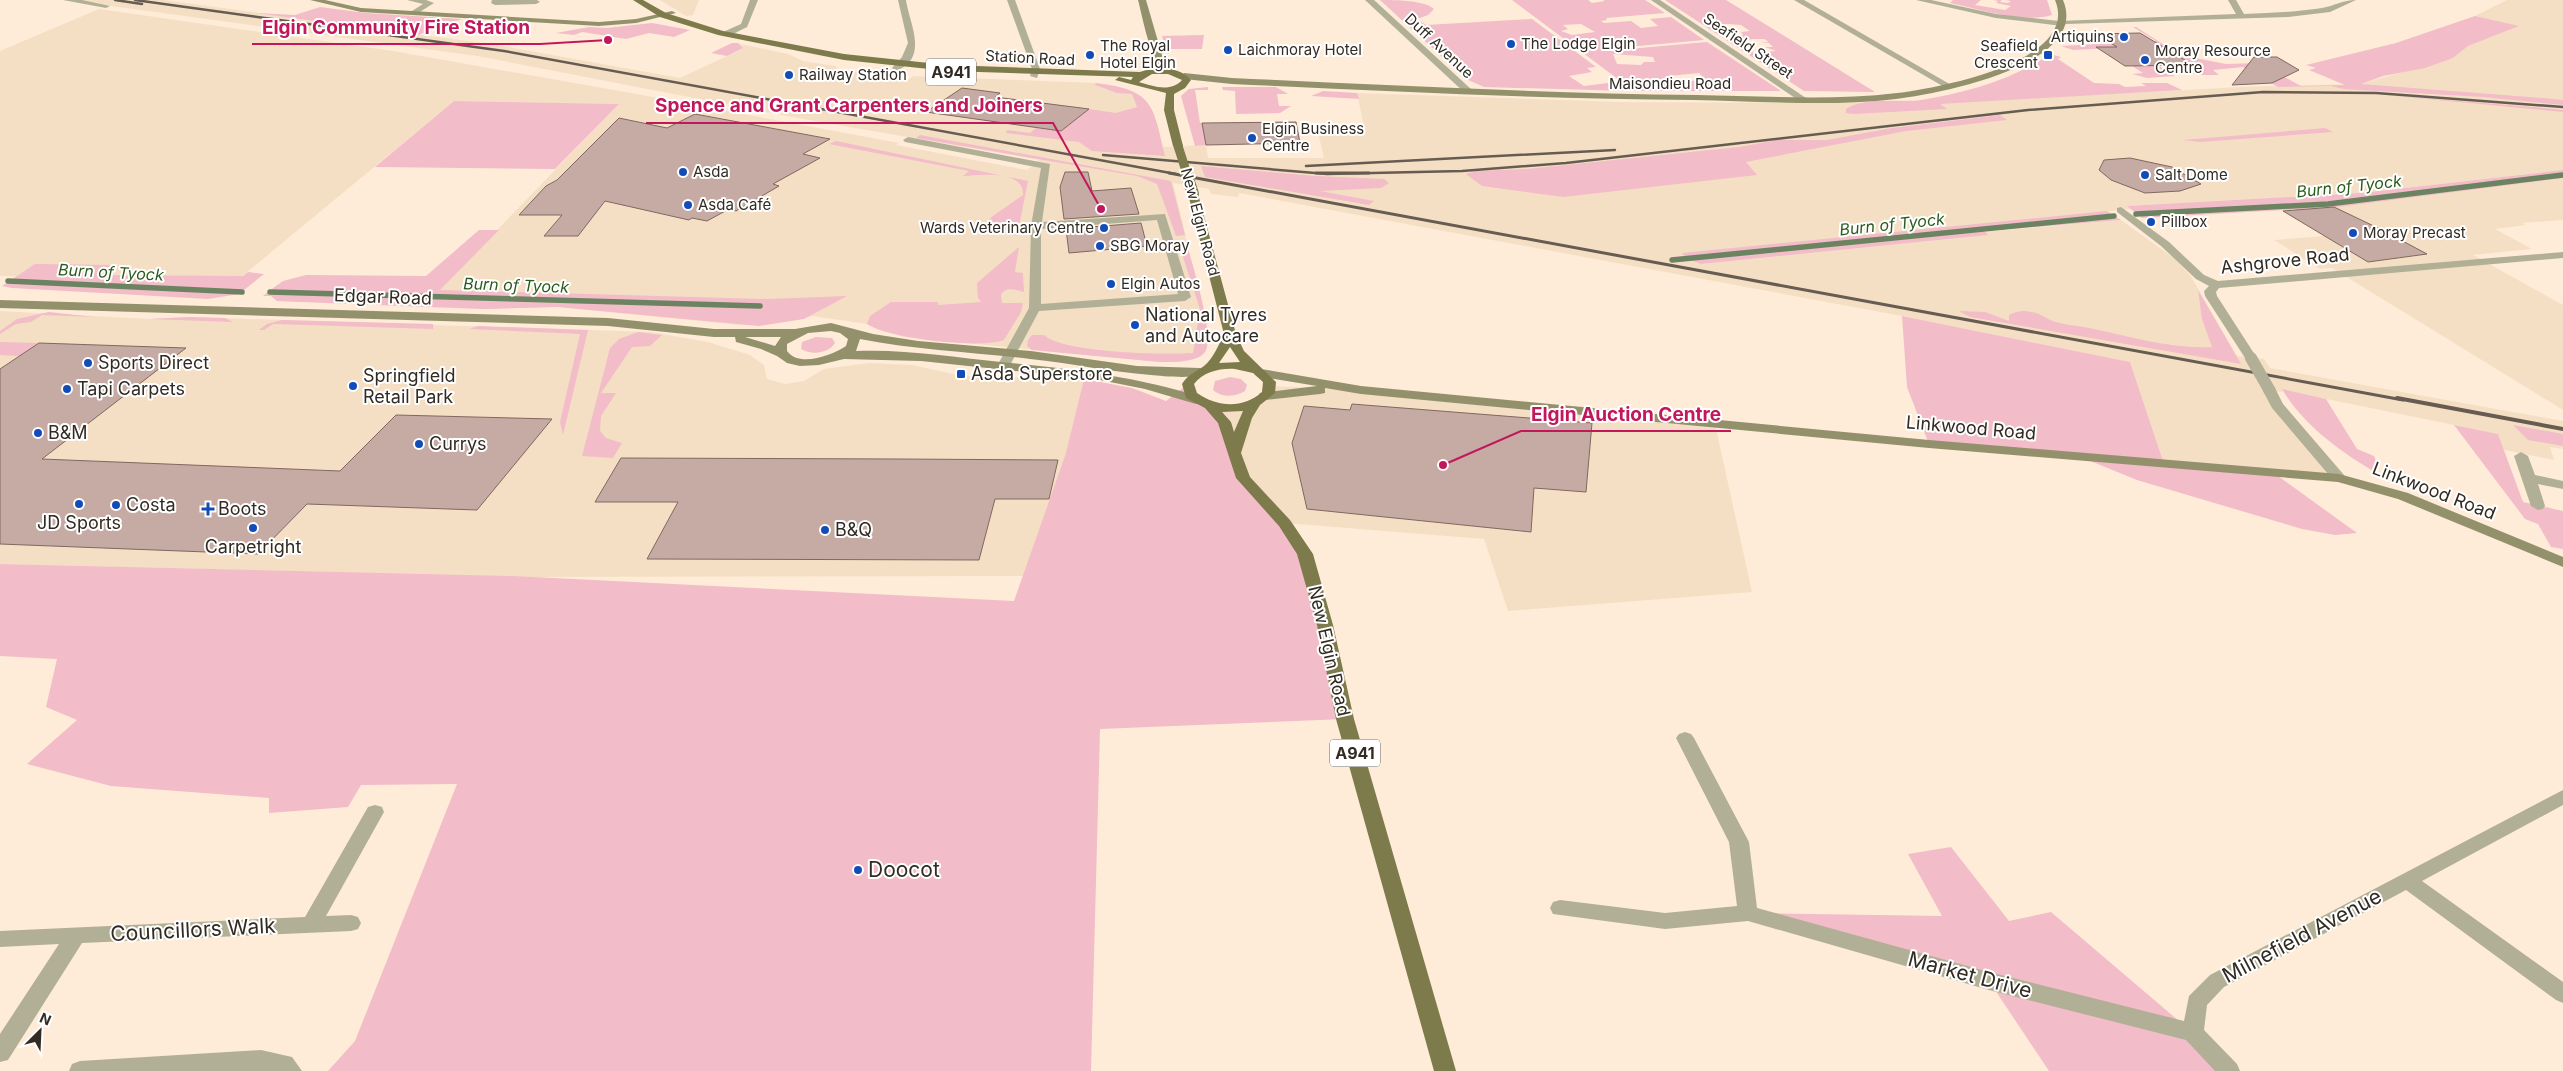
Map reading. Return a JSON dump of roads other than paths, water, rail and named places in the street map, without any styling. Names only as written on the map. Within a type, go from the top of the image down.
[{"type":"main road","name":"Station Road","points":[[637,0],[691,24],[821,58],[899,66],[1035,74],[1135,83]]},
{"type":"main road","name":"A941","points":[[651,0],[668,14]]},
{"type":"main road","name":"Station Road","points":[[1035,74],[1145,74],[1172,72]]},
{"type":"main road","points":[[1169,110],[1170,93],[1187,80],[1184,76],[1172,72]]},
{"type":"main road","points":[[1145,74],[1135,80],[1135,83],[1162,100],[1169,110]]},
{"type":"main road","points":[[1145,88],[1178,87]]},
{"type":"main road","name":"New Elgin Road","points":[[1169,110],[1230,334],[1238,352],[1258,371]]},
{"type":"main road","points":[[1230,334],[1222,350],[1188,384],[1188,392],[1196,400],[1210,406],[1235,408],[1260,400]]},
{"type":"main road","points":[[1204,370],[1229,366],[1258,371],[1270,382],[1270,390],[1245,418],[1235,452]]},
{"type":"main road","name":"New Elgin Road","points":[[1210,406],[1224,422],[1244,478],[1285,523],[1305,554],[1325,625],[1345,719],[1445,1071]]},
{"type":"street","points":[[67,0],[106,6]]},
{"type":"street","points":[[314,0],[361,10],[599,24],[636,21],[668,14]]},
{"type":"street","points":[[411,0],[430,3],[415,13]]},
{"type":"street","points":[[496,0],[494,2],[536,2]]},
{"type":"street","points":[[726,34],[744,25],[754,0]]},
{"type":"street","points":[[899,66],[912,53],[913,45],[902,0]]},
{"type":"street","points":[[1011,0],[1035,74]]},
{"type":"street","points":[[1142,0],[1160,63],[1172,72]]},
{"type":"street","name":"Duff Avenue","points":[[1369,0],[1469,92]]},
{"type":"street","name":"Seafield Street","points":[[1655,0],[1801,98]]},
{"type":"street","points":[[1798,0],[1949,86]]},
{"type":"street","points":[[1920,0],[1996,16],[2063,23],[2242,18],[2320,11],[2343,5],[2352,0]]},
{"type":"street","points":[[2060,0],[2063,23]]},
{"type":"street","points":[[2232,0],[2242,18]]},
{"type":"street","name":"Maisondieu Road","points":[[1184,76],[1469,92],[1613,97],[1801,98],[1896,96],[1949,86],[1994,74],[2043,48],[2063,23]]},
{"type":"street","points":[[1145,74],[1160,63]]},
{"type":"street","name":"Maisondieu Road","points":[[1178,87],[1232,80]]},
{"type":"street","points":[[908,140],[1046,166],[1036,226],[1035,308],[1003,366]]},
{"type":"street","points":[[2121,210],[2165,244],[2200,277],[2216,285]]},
{"type":"street","points":[[1035,308],[1185,297],[1161,216],[1036,226]]},
{"type":"street","name":"Ashgrove Road","points":[[2339,478],[2278,405],[2251,358],[2211,296],[2210,291],[2216,285],[2563,255]]},
{"type":"street","name":"Edgar Road","points":[[0,295],[199,309]]},
{"type":"street","name":"Edgar Road","points":[[0,304],[608,322],[714,333],[795,334],[826,327],[908,345],[1010,353],[1150,372],[1204,370]]},
{"type":"street","name":"Edgar Road","points":[[714,333],[765,346],[781,353],[788,359],[810,363],[840,355],[894,354],[1114,377],[1149,384],[1196,400]]},
{"type":"street","points":[[840,355],[852,348],[854,338],[850,333]]},
{"type":"street","points":[[781,353],[781,343],[795,334]]},
{"type":"street","name":"Linkwood Road","points":[[1258,371],[1361,390],[1930,444],[2339,478],[2403,496],[2563,562]]},
{"type":"street","name":"Linkwood Road","points":[[1260,400],[1296,391],[1361,390]]},
{"type":"street","points":[[2521,456],[2538,506]]},
{"type":"street","points":[[2529,478],[2563,485]]},
{"type":"street","points":[[1685,738],[1740,842],[1748,913]]},
{"type":"street","name":"Milnefield Avenue","points":[[2193,1033],[2198,1002],[2217,981],[2563,797]]},
{"type":"street","points":[[311,925],[374,812]]},
{"type":"street","points":[[2407,880],[2563,994]]},
{"type":"street","name":"Market Drive","points":[[1560,908],[1665,921],[1748,913],[1989,981],[2193,1033]]},
{"type":"street","name":"Councillors Walk","points":[[0,939],[351,923]]},
{"type":"street","points":[[0,1053],[76,935]]},
{"type":"street","points":[[2193,1033],[2229,1071]]},
{"type":"street","points":[[80,1071],[261,1060],[284,1064],[291,1071]]},
{"type":"waterway","name":"Burn of Tyock","points":[[2136,214],[2328,204],[2563,175]]},
{"type":"waterway","name":"Burn of Tyock","points":[[1672,260],[2114,216]]},
{"type":"waterway","name":"Burn of Tyock","points":[[8,281],[242,292]]},
{"type":"waterway","name":"Burn of Tyock","points":[[270,292],[760,306]]},
{"type":"railway","points":[[115,0],[142,4]]},
{"type":"railway","points":[[135,0],[504,51],[1176,174]]},
{"type":"railway","points":[[1103,155],[1327,174],[1462,171],[1566,163],[2028,110],[2263,92],[2376,93],[2563,107]]},
{"type":"railway","points":[[1306,166],[1615,150]]},
{"type":"railway","points":[[1169,173],[2403,400]]},
{"type":"railway","points":[[1316,173],[1369,173]]},
{"type":"railway","points":[[2397,398],[2563,429]]},
{"type":"place","name":"Artiquins","points":[[2124,37]]},
{"type":"place","name":"Elgin Community Fire Station","points":[[608,40]]},
{"type":"place","name":"The Lodge Elgin","points":[[1511,44]]},
{"type":"place","name":"Laichmoray Hotel","points":[[1228,50]]},
{"type":"place","name":"The Royal Hotel Elgin","points":[[1090,55]]},
{"type":"place","name":"Seafield Crescent","points":[[2048,55]]},
{"type":"place","name":"Moray Resource Centre","points":[[2145,60]]},
{"type":"place","name":"Railway Station","points":[[789,75]]},
{"type":"place","name":"Elgin Business Centre","points":[[1252,138]]},
{"type":"place","name":"Asda","points":[[683,172]]},
{"type":"place","name":"Salt Dome","points":[[2145,175]]},
{"type":"place","name":"Asda Café","points":[[688,205]]},
{"type":"place","name":"Spence and Grant Carpenters and Joiners","points":[[1101,209]]},
{"type":"place","name":"Pillbox","points":[[2151,222]]},
{"type":"place","name":"Wards Veterinary Centre","points":[[1104,228]]},
{"type":"place","name":"Moray Precast","points":[[2353,233]]},
{"type":"place","name":"SBG Moray","points":[[1100,246]]},
{"type":"place","name":"Elgin Autos","points":[[1111,284]]},
{"type":"place","name":"National Tyres and Autocare","points":[[1135,325]]},
{"type":"place","name":"Sports Direct","points":[[88,363]]},
{"type":"place","name":"Asda Superstore","points":[[961,374]]},
{"type":"place","name":"Springfield Retail Park","points":[[353,386]]},
{"type":"place","name":"Tapi Carpets","points":[[67,389]]},
{"type":"place","name":"B&M","points":[[38,433]]},
{"type":"place","name":"Currys","points":[[419,444]]},
{"type":"place","name":"Elgin Auction Centre","points":[[1443,465]]},
{"type":"place","name":"JD Sports","points":[[79,504]]},
{"type":"place","name":"Costa","points":[[116,505]]},
{"type":"place","name":"Boots","points":[[208,509]]},
{"type":"place","name":"Carpetright","points":[[253,528]]},
{"type":"place","name":"B&Q","points":[[825,530]]},
{"type":"place","name":"Doocot","points":[[858,870]]}]
